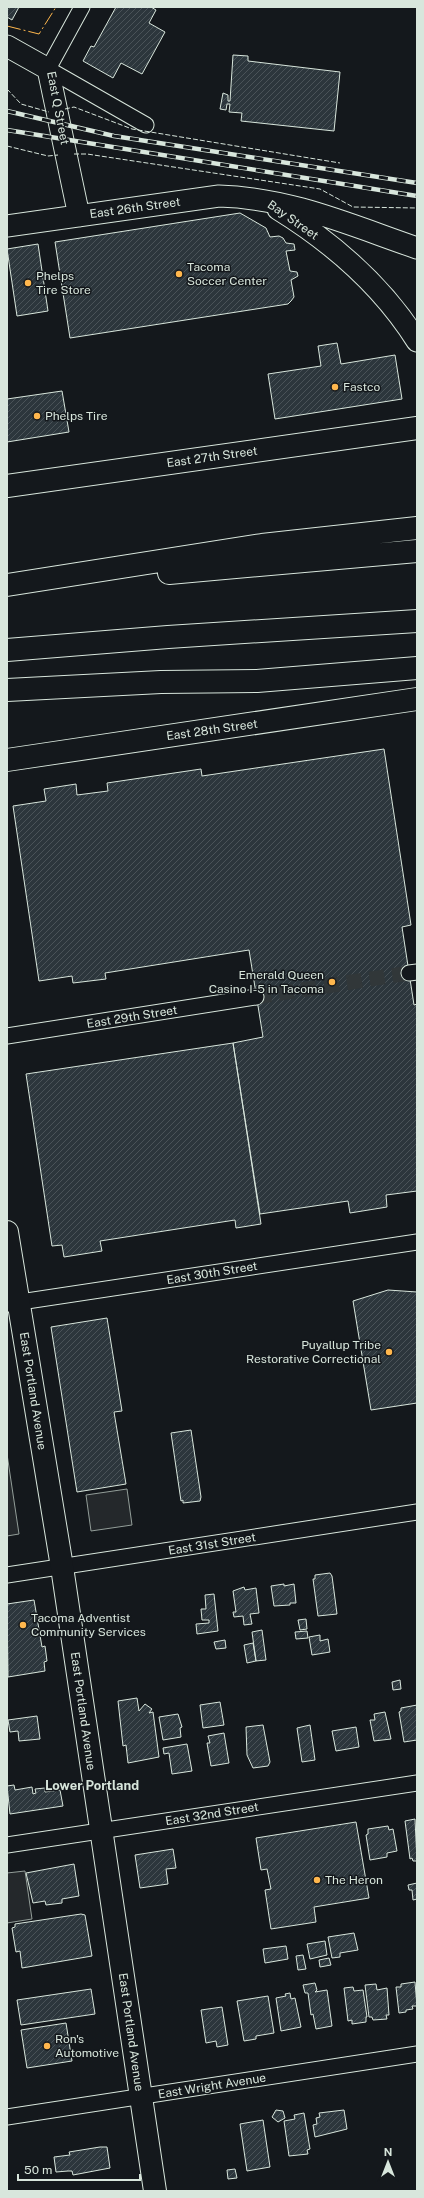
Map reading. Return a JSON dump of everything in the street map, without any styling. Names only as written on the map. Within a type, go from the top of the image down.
[{"type":"main road","points":[[376,434],[401,423],[417,412]]},
{"type":"main road","name":"East 27th Street","points":[[7,486],[417,428]]},
{"type":"main road","points":[[7,586],[262,545],[417,528]]},
{"type":"main road","points":[[7,586],[417,551]]},
{"type":"main road","points":[[7,650],[176,636],[417,621]]},
{"type":"main road","points":[[7,690],[161,682],[257,681],[417,668]]},
{"type":"main road","name":"East 28th Street","points":[[10,761],[417,699]]},
{"type":"main road","name":"East Portland Avenue","points":[[7,1232],[13,1303],[62,1567],[155,2191]]},
{"type":"street","name":"East Q Street","points":[[79,216],[48,69],[82,7]]},
{"type":"street","points":[[7,46],[146,125]]},
{"type":"street","name":"East 26th Street","points":[[7,226],[219,196],[263,199]]},
{"type":"street","name":"Bay Street","points":[[263,199],[312,211],[417,248]]},
{"type":"street","name":"Bay Street","points":[[263,199],[305,225],[367,279],[392,306],[417,342]]},
{"type":"street","name":"East 29th Street","points":[[7,1036],[256,997]]},
{"type":"street","name":"East 30th Street","points":[[13,1303],[417,1242]]},
{"type":"street","name":"East 31st Street","points":[[7,1575],[417,1512]]},
{"type":"street","name":"East 32nd Street","points":[[7,1845],[417,1783]]},
{"type":"street","name":"East Wright Avenue","points":[[7,2117],[417,2054]]},
{"type":"shaded area","points":[[7,1454],[19,1534],[7,1536]]},
{"type":"shaded area","points":[[127,1489],[132,1525],[91,1531],[86,1495]]},
{"type":"shaded area","points":[[25,1871],[32,1919],[7,1923],[7,1873]]},
{"type":"building","points":[[7,7],[19,7],[12,20],[7,17]]},
{"type":"building","points":[[116,7],[151,7],[156,10],[149,23],[165,32],[142,74],[121,63],[113,78],[83,61],[91,46],[94,47]]},
{"type":"building","points":[[233,55],[248,56],[248,61],[340,72],[334,131],[241,121],[242,113],[229,112],[230,104],[227,104],[226,110],[220,109],[223,93],[228,95],[228,101],[230,101]]},
{"type":"building","name":"Tacoma Soccer Center","points":[[240,213],[266,228],[270,237],[279,236],[283,238],[286,243],[294,244],[295,250],[286,251],[290,271],[297,272],[298,276],[291,280],[294,297],[288,304],[70,338],[55,242]]},
{"type":"building","name":"Phelps Tire Store","points":[[38,244],[48,311],[17,316],[7,249]]},
{"type":"building","name":"Fastco","points":[[337,343],[341,364],[395,355],[402,399],[275,419],[268,374],[321,366],[318,346]]},
{"type":"building","name":"Phelps Tire","points":[[62,391],[69,432],[7,442],[7,399]]},
{"type":"building","name":"Emerald Queen Casino I-5 in Tacoma","points":[[384,749],[411,925],[402,927],[414,1005],[417,1004],[417,1191],[386,1195],[387,1207],[350,1213],[348,1201],[260,1214],[233,1043],[263,1037],[249,950],[105,973],[106,979],[73,983],[72,976],[39,981],[13,806],[46,801],[44,789],[76,784],[77,795],[108,791],[107,783],[201,769],[202,776]]},
{"type":"building","points":[[233,1043],[261,1224],[236,1228],[235,1220],[100,1241],[102,1251],[64,1257],[62,1245],[52,1246],[26,1074]]},
{"type":"building","name":"Puyallup Tribe Restorative Correctional","points":[[388,1290],[417,1292],[417,1403],[371,1410],[353,1301]]},
{"type":"building","points":[[107,1318],[122,1411],[114,1412],[126,1484],[77,1492],[51,1327]]},
{"type":"building","points":[[191,1430],[201,1497],[200,1501],[183,1503],[183,1500],[181,1501],[171,1433]]},
{"type":"building","points":[[330,1573],[332,1576],[337,1614],[318,1616],[313,1579],[315,1579],[315,1575]]},
{"type":"building","points":[[284,1584],[284,1586],[294,1584],[296,1603],[274,1606],[271,1586]]},
{"type":"building","points":[[244,1587],[245,1590],[256,1588],[259,1613],[250,1614],[252,1624],[244,1625],[243,1616],[234,1617],[233,1612],[236,1612],[233,1591]]},
{"type":"building","points":[[214,1594],[218,1631],[197,1634],[196,1624],[209,1623],[209,1620],[202,1620],[201,1609],[206,1609],[205,1595]]},
{"type":"building","name":"Tacoma Adventist Community Services","points":[[34,1600],[42,1647],[45,1646],[47,1661],[44,1662],[45,1671],[8,1677],[7,1604]]},
{"type":"building","points":[[306,1619],[307,1629],[300,1630],[298,1620]]},
{"type":"building","points":[[262,1630],[266,1660],[256,1661],[252,1632]]},
{"type":"building","points":[[307,1631],[308,1638],[296,1639],[295,1632]]},
{"type":"building","points":[[320,1635],[320,1641],[328,1639],[330,1652],[312,1655],[309,1637]]},
{"type":"building","points":[[225,1640],[226,1648],[216,1649],[214,1642]]},
{"type":"building","points":[[253,1643],[256,1661],[247,1663],[244,1645]]},
{"type":"building","points":[[400,1680],[401,1689],[393,1690],[392,1682]]},
{"type":"building","points":[[137,1698],[139,1711],[145,1704],[152,1709],[149,1713],[153,1712],[159,1757],[128,1763],[126,1745],[123,1746],[118,1701]]},
{"type":"building","points":[[220,1702],[224,1725],[203,1728],[200,1705]]},
{"type":"building","points":[[417,1705],[417,1740],[404,1742],[399,1712],[401,1711],[401,1708]]},
{"type":"building","points":[[385,1712],[391,1739],[374,1741],[370,1720],[375,1720],[374,1714]]},
{"type":"building","points":[[178,1714],[182,1727],[180,1728],[181,1737],[163,1740],[159,1717]]},
{"type":"building","points":[[37,1716],[40,1739],[19,1741],[18,1731],[10,1732],[8,1720]]},
{"type":"building","points":[[263,1725],[270,1762],[268,1766],[253,1768],[247,1755],[246,1727]]},
{"type":"building","points":[[310,1725],[315,1760],[302,1762],[297,1728]]},
{"type":"building","points":[[356,1727],[359,1747],[336,1751],[332,1731]]},
{"type":"building","points":[[224,1733],[229,1763],[211,1766],[207,1743],[210,1743],[208,1736]]},
{"type":"building","points":[[187,1744],[192,1771],[172,1774],[169,1753],[164,1754],[163,1748]]},
{"type":"building","points":[[14,1785],[15,1790],[32,1787],[33,1794],[36,1793],[35,1789],[45,1788],[45,1792],[60,1790],[63,1806],[10,1814],[7,1786]]},
{"type":"building","points":[[415,1819],[417,1861],[413,1861],[412,1858],[410,1859],[405,1821]]},
{"type":"building","name":"The Heron","points":[[356,1822],[369,1898],[314,1907],[316,1922],[271,1929],[265,1890],[271,1889],[267,1869],[261,1870],[256,1838]]},
{"type":"building","points":[[388,1826],[389,1830],[393,1829],[397,1851],[387,1853],[387,1857],[370,1860],[366,1835],[368,1834],[368,1829]]},
{"type":"building","points":[[173,1849],[176,1868],[166,1869],[168,1884],[140,1888],[135,1855]]},
{"type":"building","points":[[74,1864],[79,1896],[62,1899],[62,1903],[46,1905],[45,1901],[33,1903],[26,1873]]},
{"type":"building","points":[[417,1883],[417,1899],[413,1900],[412,1890],[409,1890],[408,1885]]},
{"type":"building","points":[[81,1914],[85,1915],[92,1956],[22,1968],[20,1951],[16,1952],[12,1928],[15,1927],[15,1924]]},
{"type":"building","points":[[354,1933],[358,1950],[340,1953],[340,1957],[332,1958],[328,1937]]},
{"type":"building","points":[[325,1941],[327,1955],[310,1959],[307,1944]]},
{"type":"building","points":[[286,1946],[288,1959],[265,1963],[263,1949]]},
{"type":"building","points":[[303,1955],[306,1969],[298,1970],[296,1956]]},
{"type":"building","points":[[329,1958],[331,1965],[320,1967],[319,1960]]},
{"type":"building","points":[[415,1982],[417,2006],[412,2006],[413,2009],[399,2013],[396,1987],[401,1987],[401,1984]]},
{"type":"building","points":[[315,1983],[317,1990],[315,1992],[327,1990],[332,2026],[316,2029],[313,2014],[311,2015],[308,1993],[305,1993],[303,1985]]},
{"type":"building","points":[[376,1984],[377,1990],[387,1988],[389,2015],[386,2015],[387,2019],[373,2020],[372,2017],[369,2017],[365,1985]]},
{"type":"building","points":[[353,1987],[354,1991],[363,1990],[367,2017],[366,2022],[352,2024],[352,2020],[348,2021],[344,1988]]},
{"type":"building","points":[[91,1989],[95,2014],[21,2025],[17,2000]]},
{"type":"building","points":[[290,1993],[291,1999],[295,1998],[301,2027],[281,2031],[276,1998],[286,1996],[285,1994]]},
{"type":"building","points":[[268,1996],[274,2033],[256,2036],[256,2039],[244,2041],[237,2001]]},
{"type":"building","points":[[222,2007],[228,2045],[217,2047],[216,2041],[206,2043],[201,2010]]},
{"type":"building","name":"Ron's Automotive","points":[[66,2023],[72,2061],[27,2068],[21,2030]]},
{"type":"building","points":[[276,2110],[283,2111],[285,2118],[278,2122],[272,2117]]},
{"type":"building","points":[[344,2110],[347,2129],[315,2137],[313,2125],[317,2124],[316,2118],[320,2117],[319,2113]]},
{"type":"building","points":[[304,2113],[310,2149],[307,2150],[308,2154],[289,2156],[284,2121],[295,2119],[294,2115]]},
{"type":"building","points":[[263,2120],[270,2167],[247,2171],[240,2124]]},
{"type":"building","points":[[107,2147],[110,2168],[73,2175],[72,2171],[56,2172],[54,2157],[70,2155],[69,2152]]},
{"type":"building","points":[[235,2169],[237,2178],[228,2179],[227,2170]]},
{"type":"tunnel","points":[[256,997],[409,973]]},
{"type":"railway","points":[[7,111],[114,136],[417,183]]},
{"type":"railway","points":[[7,130],[417,196]]},
{"type":"fence","points":[[7,89],[21,104],[49,112]]},
{"type":"fence","points":[[65,109],[74,107],[132,129],[340,163]]},
{"type":"fence","points":[[7,146],[48,156],[58,155]]},
{"type":"fence","points":[[74,154],[87,154],[320,189],[353,207],[417,208]]},
{"type":"power","points":[[7,26],[39,34],[56,7]]},
{"type":"place","name":"Tacoma Soccer Center","points":[[179,274]]},
{"type":"place","name":"Phelps Tire Store","points":[[28,283]]},
{"type":"place","name":"Fastco","points":[[335,387]]},
{"type":"place","name":"Phelps Tire","points":[[37,416]]},
{"type":"place","name":"Emerald Queen Casino I-5 in Tacoma","points":[[332,982]]},
{"type":"place","name":"Puyallup Tribe Restorative Correctional","points":[[389,1352]]},
{"type":"place","name":"Tacoma Adventist Community Services","points":[[23,1625]]},
{"type":"place","name":"The Heron","points":[[317,1880]]},
{"type":"place","name":"Ron's Automotive","points":[[47,2046]]},
{"type":"district","name":"Lower Portland","points":[[92,1785]]}]
